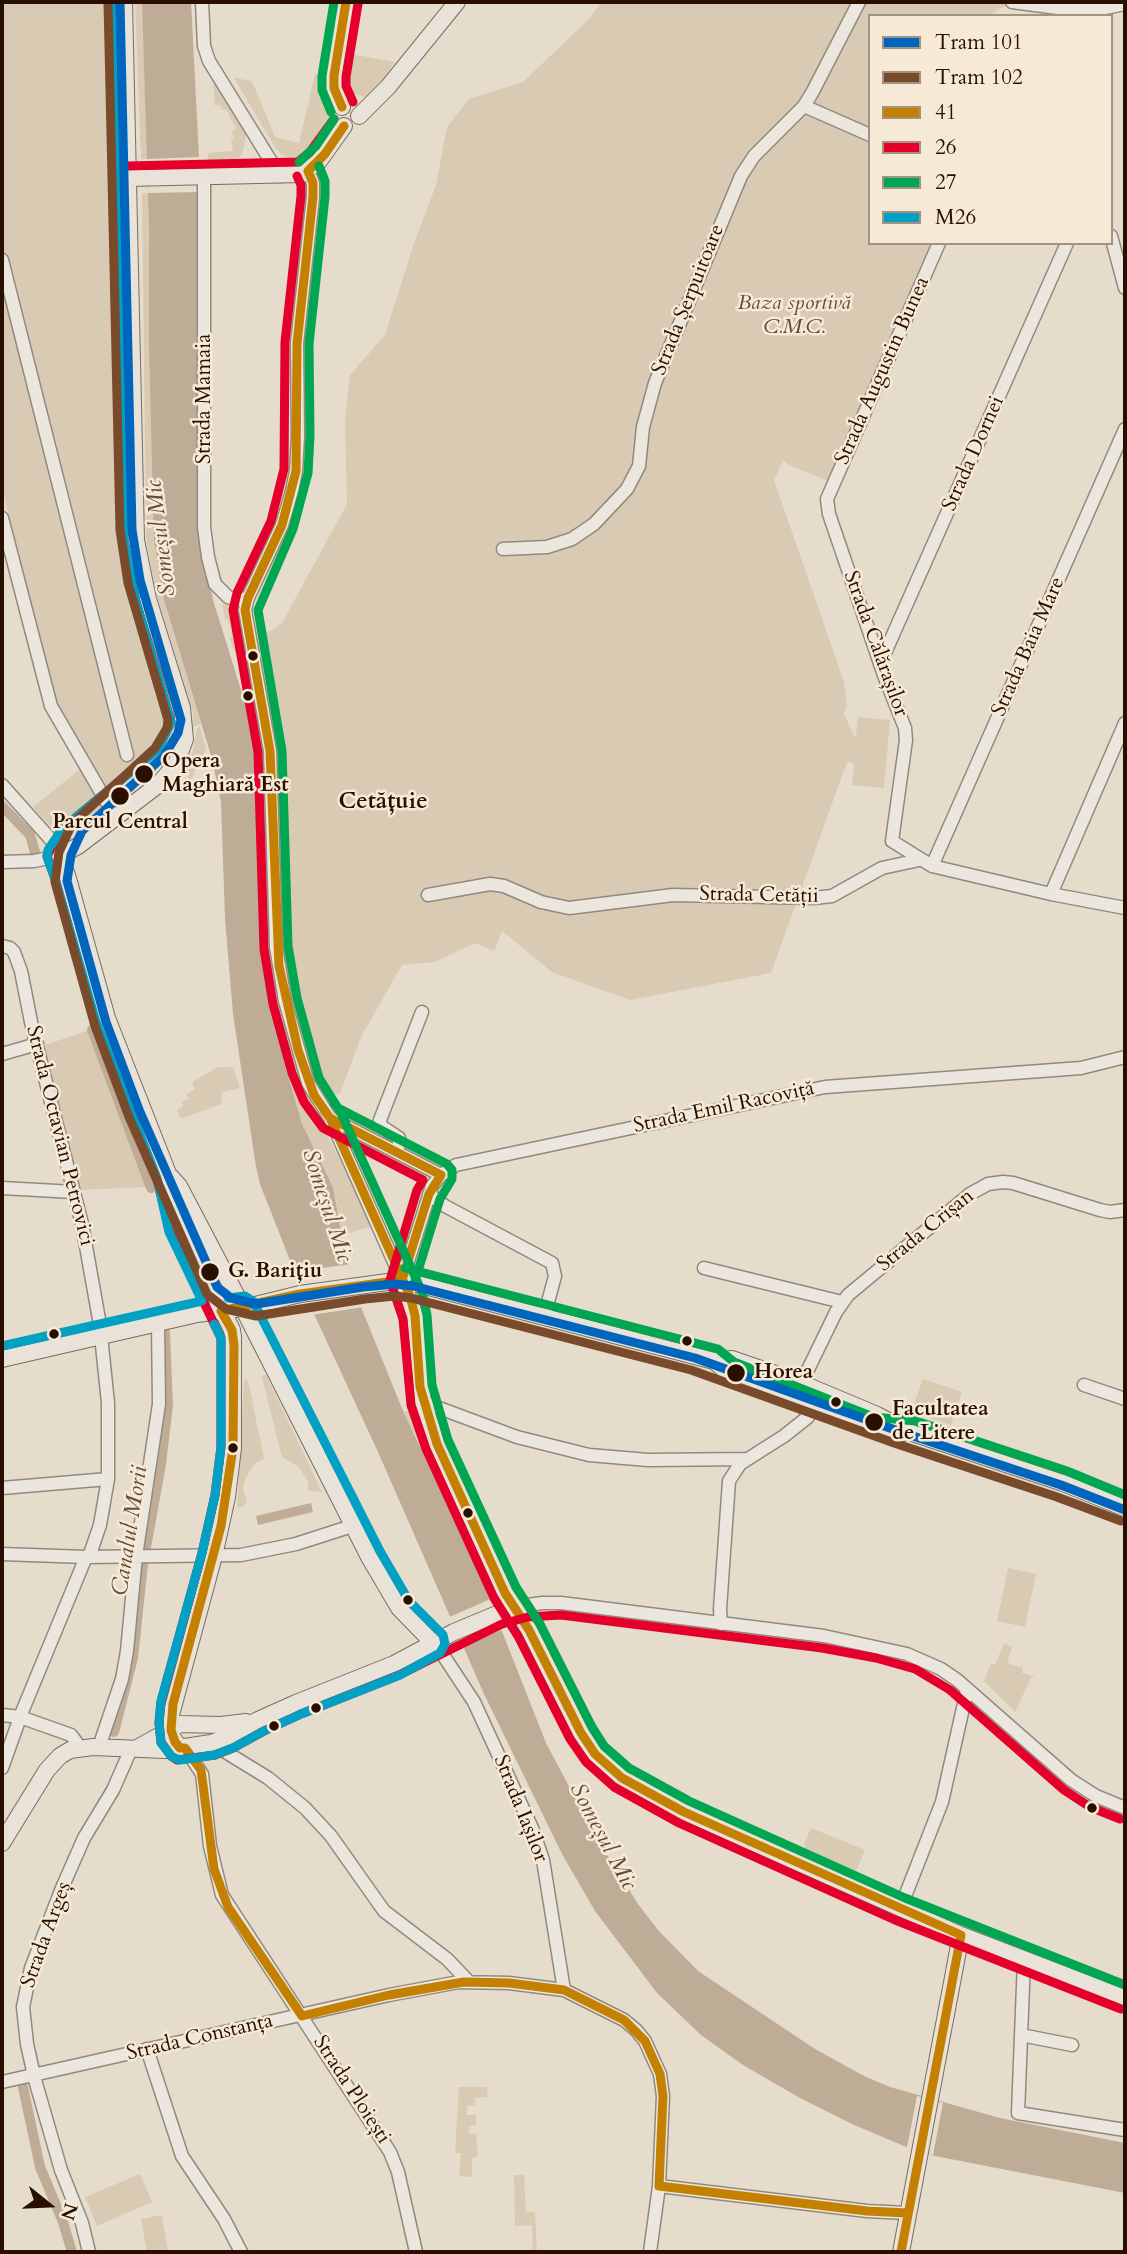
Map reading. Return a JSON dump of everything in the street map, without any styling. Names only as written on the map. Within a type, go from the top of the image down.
[{"type":"main road","points":[[124,2],[136,540],[148,599],[184,722],[183,750],[166,778],[78,846],[59,856],[107,1018],[169,1176],[181,1228],[232,1330],[233,1440],[227,1497],[214,1556],[173,1704],[173,1740],[183,1748]]},
{"type":"main road","points":[[342,107],[334,88],[334,76],[346,2]]},
{"type":"main road","points":[[128,178],[201,175],[295,176],[308,171],[325,154],[344,126],[356,124],[359,116],[388,87],[457,2]]},
{"type":"main road","points":[[344,126],[337,118],[342,107],[353,106],[358,110],[359,116]]},
{"type":"main road","points":[[169,1176],[179,1186],[352,1526],[390,1594],[412,1623],[433,1643]]},
{"type":"main road","points":[[402,1280],[415,1316],[418,1372],[423,1402],[437,1444],[505,1593],[506,1610],[528,1630],[596,1754],[622,1778],[684,1812],[961,1935],[1125,1998]]},
{"type":"main road","points":[[2,1359],[300,1294],[402,1280],[714,1361],[733,1359],[801,1383],[912,1433],[1063,1483],[1125,1508]]},
{"type":"main road","points":[[714,1361],[728,1373],[870,1429],[912,1433]]},
{"type":"main road","points":[[2,1843],[52,1764],[65,1753],[80,1747],[157,1750],[211,1744],[258,1720],[394,1664],[454,1632],[506,1610]]},
{"type":"main road","points":[[134,1749],[186,1723],[235,1724],[258,1720]]},
{"type":"main road","points":[[901,2252],[961,1935]]},
{"type":"street","points":[[202,2],[204,46],[209,61],[280,176]]},
{"type":"street","name":"Strada Șerpuitoare","points":[[503,549],[547,547],[572,539],[594,524],[627,489],[639,466],[643,427],[655,383],[741,176],[769,139],[804,106],[859,2]]},
{"type":"street","points":[[1012,2],[1073,10],[1095,10],[1125,4]]},
{"type":"street","points":[[804,106],[868,134]]},
{"type":"street","points":[[308,171],[313,183],[313,197],[297,343],[296,471],[282,525],[245,610],[270,751],[276,947],[281,982],[303,1070],[314,1095],[330,1118],[402,1280]]},
{"type":"street","name":"Strada Mamaia","points":[[201,175],[204,531],[215,584],[228,597],[237,600],[248,598]]},
{"type":"street","points":[[1113,244],[1125,288]]},
{"type":"street","name":"Strada Augustin Bunea","points":[[827,499],[938,245]]},
{"type":"street","name":"Strada Dornei","points":[[880,664],[1066,245]]},
{"type":"street","points":[[2,260],[127,755]]},
{"type":"street","name":"Strada Baia Mare","points":[[926,863],[1125,429]]},
{"type":"street","name":"Strada Călărașilor","points":[[827,499],[829,514],[880,664],[905,728],[906,740],[887,867]]},
{"type":"street","points":[[2,518],[51,706],[109,806]]},
{"type":"street","points":[[1051,894],[1125,723]]},
{"type":"street","points":[[2,785],[50,838],[59,856],[34,861],[2,862]]},
{"type":"street","points":[[892,841],[926,863]]},
{"type":"street","name":"Strada Cetății","points":[[428,895],[490,884],[504,886],[541,902],[569,908],[673,895],[814,898],[832,896],[870,873],[887,867],[926,863],[1051,894],[1125,908]]},
{"type":"street","name":"Strada Octavian Petrovici","points":[[2,946],[10,948],[17,959],[74,1192],[102,1336],[108,1403],[108,1479],[100,1525],[20,1717],[2,1768]]},
{"type":"street","points":[[395,1151],[400,1140],[381,1126],[380,1119],[422,1012]]},
{"type":"street","points":[[2,1054],[37,1044]]},
{"type":"street","name":"Strada Emil Racoviță","points":[[440,1175],[456,1166],[479,1160],[825,1087],[1081,1068],[1125,1057]]},
{"type":"street","points":[[330,1118],[440,1175],[429,1194],[402,1280]]},
{"type":"street","name":"Strada Crișan","points":[[801,1383],[842,1303],[869,1276],[961,1201],[988,1184],[1013,1183],[1100,1210],[1125,1210]]},
{"type":"street","points":[[2,1188],[74,1192]]},
{"type":"street","points":[[429,1194],[445,1206],[552,1263],[555,1276],[544,1317]]},
{"type":"street","points":[[386,1240],[391,1245],[401,1247],[415,1240]]},
{"type":"street","points":[[704,1268],[842,1303]]},
{"type":"street","points":[[99,1747],[125,1666],[142,1556],[159,1404],[158,1323]]},
{"type":"street","points":[[721,1624],[727,1494],[734,1472],[748,1458],[805,1421],[808,1416],[802,1402],[801,1383]]},
{"type":"street","points":[[1084,1385],[1125,1399]]},
{"type":"street","points":[[423,1402],[517,1437],[589,1455],[648,1460],[748,1458]]},
{"type":"street","points":[[2,1488],[108,1479]]},
{"type":"street","points":[[2,1554],[88,1557],[241,1555],[296,1544],[352,1526]]},
{"type":"street","points":[[506,1610],[561,1603],[824,1636],[879,1646],[920,1658],[941,1669],[967,1690],[1070,1780],[1096,1796],[1125,1808]]},
{"type":"street","name":"Strada Iașilor","points":[[433,1643],[474,1702],[532,1828],[543,1860],[564,1990]]},
{"type":"street","points":[[900,1909],[942,1802],[967,1690]]},
{"type":"street","points":[[2,1715],[20,1717],[71,1735],[80,1747]]},
{"type":"street","points":[[211,1744],[268,1778],[305,1808],[331,1836],[384,1911],[447,1959],[469,1982]]},
{"type":"street","name":"Strada Ploiești","points":[[183,1748],[201,1770],[210,1846],[222,1895],[390,2152],[398,2172],[416,2252]]},
{"type":"street","name":"Strada Argeș","points":[[89,2252],[82,2222],[61,2171],[34,2077],[23,2014],[27,1982],[84,1838],[134,1749]]},
{"type":"street","points":[[1024,1960],[1018,2113],[1125,2130]]},
{"type":"street","name":"Strada Constanța","points":[[2,2082],[34,2077],[389,1995],[469,1982],[509,1983],[564,1990],[624,2020],[645,2041],[660,2074],[663,2096],[659,2186],[650,2252]]},
{"type":"street","points":[[1021,2035],[1072,2045]]},
{"type":"street","points":[[147,2049],[182,2156],[224,2219],[241,2252]]},
{"type":"street","points":[[659,2186],[812,2205],[907,2213]]},
{"type":"green space","points":[[2,2],[117,2],[128,504],[176,709],[176,726],[166,746],[111,794],[54,705],[2,487]]},
{"type":"green space","points":[[135,2],[142,2],[147,159],[141,159]]},
{"type":"green space","name":"Baza sportivă C.M.C.","points":[[601,2],[1012,2],[991,14],[868,14],[868,245],[939,245],[833,483],[783,460],[774,480],[844,682],[847,705],[844,714],[854,736],[858,717],[890,720],[884,788],[852,785],[854,763],[847,762],[771,973],[630,1000],[552,972],[502,931],[494,951],[475,943],[435,962],[402,965],[361,1037],[340,1094],[322,1095],[289,989],[283,960],[275,748],[259,630],[269,632],[282,623],[347,504],[345,421],[350,375],[385,335],[413,246],[436,185],[447,127],[469,99],[523,82],[589,19]]},
{"type":"green space","points":[[351,54],[395,62],[368,98],[350,93],[346,89]]},
{"type":"green space","points":[[315,74],[324,77],[333,109],[332,123],[313,153],[299,161],[276,149],[234,78],[252,81],[275,137],[299,143]]},
{"type":"green space","points":[[213,79],[245,129],[242,154],[232,162],[208,162],[208,153],[233,151],[232,131],[236,129],[226,109],[222,110],[220,105],[215,106]]},
{"type":"green space","points":[[148,193],[154,541],[164,600],[201,724],[193,727],[193,713],[156,593],[146,538],[142,194]]},
{"type":"green space","points":[[239,603],[247,648],[235,653],[222,604]]},
{"type":"green space","points":[[200,726],[206,749],[190,782],[184,768],[192,754],[197,728]]},
{"type":"green space","points":[[84,766],[106,804],[68,836],[59,836],[33,807]]},
{"type":"green space","points":[[273,995],[287,1074],[296,1073],[373,1226],[343,1235],[333,1187],[302,1124],[291,1122]]},
{"type":"green space","points":[[93,1029],[148,1187],[75,1190],[39,1047]]},
{"type":"green space","points":[[218,1067],[233,1067],[240,1088],[222,1092],[221,1104],[181,1119],[177,1110],[183,1106],[181,1102],[189,1099],[186,1094],[195,1089],[192,1082]]},
{"type":"green space","points":[[264,1375],[322,1492],[308,1491],[308,1481],[298,1466],[282,1457],[262,1377]]},
{"type":"green space","points":[[246,1379],[264,1459],[255,1463],[245,1479],[243,1490],[247,1502],[242,1507],[237,1507],[244,1380]]},
{"type":"green space","points":[[923,1379],[962,1392],[951,1425],[911,1412]]},
{"type":"green space","points":[[415,1408],[495,1591],[488,1595],[404,1412]]},
{"type":"green space","points":[[1008,1568],[1036,1574],[1025,1627],[997,1621]]},
{"type":"green space","points":[[1004,1643],[1012,1647],[1007,1663],[1023,1668],[1022,1673],[1036,1677],[1031,1678],[1015,1712],[984,1681],[991,1663],[995,1665]]},
{"type":"green space","points":[[811,1828],[865,1850],[857,1869],[852,1871],[806,1851],[804,1844]]},
{"type":"green space","points":[[459,2087],[487,2087],[488,2097],[475,2098],[475,2105],[467,2106],[467,2115],[476,2115],[476,2125],[469,2126],[469,2134],[476,2134],[478,2157],[472,2158],[472,2177],[459,2176],[461,2153],[455,2153]]},
{"type":"green space","points":[[140,2174],[152,2202],[97,2226],[85,2197]]},
{"type":"green space","points":[[514,2175],[524,2175],[526,2212],[535,2212],[537,2252],[533,2252],[532,2225],[515,2226]]},
{"type":"green space","points":[[162,2215],[168,2252],[147,2252],[141,2219]]},
{"type":"water","name":"Someșul Mic","points":[[142,2],[191,2],[201,196],[203,549],[213,600],[260,751],[268,956],[284,1062],[302,1124],[333,1187],[347,1262],[361,1307],[401,1406],[483,1583],[546,1743],[596,1837],[638,1904],[658,1930],[698,1971],[815,2049],[890,2087],[1000,2118],[1125,2143],[1125,2193],[935,2156],[852,2124],[743,2065],[701,2035],[657,1993],[595,1911],[562,1854],[484,1694],[378,1452],[295,1273],[260,1184],[256,1167],[233,1014],[225,918],[221,802],[212,759],[164,600],[154,541]]},
{"type":"water","points":[[311,1503],[313,1512],[258,1525],[256,1516]]},
{"type":"pier","points":[[199,157],[201,192],[148,193],[147,159]]},
{"type":"pier","points":[[352,1264],[364,1307],[311,1315],[291,1272]]},
{"type":"pier","points":[[493,1598],[504,1629],[460,1647],[447,1618]]},
{"type":"pier","points":[[917,2096],[943,2103],[933,2155],[907,2147]]},
{"type":"waterway","name":"Canalul Morii","points":[[2,806],[30,835],[35,852]]},
{"type":"waterway","name":"Canalul Morii","points":[[92,1030],[151,1188]]},
{"type":"waterway","name":"Canalul Morii","points":[[114,1732],[133,1658],[143,1564],[161,1464],[168,1405],[165,1333]]},
{"type":"waterway","name":"Canalul Morii","points":[[23,2087],[40,2167],[63,2222],[72,2252]]},
{"type":"tram line","name":"102","points":[[108,2],[120,530],[128,583],[168,720],[167,728],[155,748],[72,824],[59,852],[55,882],[95,1026],[129,1117],[207,1294],[226,1309],[256,1316],[365,1299],[395,1296],[411,1298],[691,1370],[1121,1521]]},
{"type":"tram line","name":"101","points":[[120,2],[132,530],[140,580],[181,720],[178,733],[164,756],[82,831],[71,855],[67,881],[106,1022],[140,1112],[217,1287],[231,1298],[256,1304],[363,1287],[395,1284],[413,1286],[695,1358],[901,1432],[1061,1485],[1125,1510]]},
{"type":"transit line","name":"M26","points":[[2,1346],[202,1301],[169,1232],[157,1179],[96,1022],[47,857],[48,850],[62,829],[158,749],[171,722],[136,602],[124,541],[112,2]]},
{"type":"transit line","name":"27","points":[[331,112],[322,90],[322,76],[334,2]]},
{"type":"transit line","name":"41","points":[[342,107],[334,88],[334,76],[346,2]]},
{"type":"transit line","name":"26","points":[[353,102],[346,86],[346,77],[358,4]]},
{"type":"transit line","name":"26","points":[[334,119],[310,152],[298,162],[127,166],[119,170],[116,177],[124,541],[136,602],[171,722],[158,749],[62,829],[47,856],[95,1021],[157,1179],[170,1232],[221,1338],[221,1447],[215,1495],[161,1702],[161,1742],[177,1760],[215,1755],[301,1714],[399,1675],[502,1624],[528,1617],[561,1615],[822,1648],[876,1658],[915,1669],[950,1690],[1064,1790],[1090,1807],[1120,1819]]},
{"type":"transit line","name":"27","points":[[299,162],[316,146],[334,119]]},
{"type":"transit line","name":"41","points":[[308,171],[325,154],[344,126]]},
{"type":"transit line","name":"27","points":[[319,166],[325,181],[325,197],[309,344],[308,473],[293,529],[258,610],[282,751],[288,946],[297,998],[319,1078],[341,1113],[422,1292],[427,1315],[432,1385],[448,1440],[516,1587],[540,1624],[592,1727],[604,1746],[629,1768],[689,1801],[905,1898],[1125,1985]]},
{"type":"transit line","name":"41","points":[[308,171],[313,183],[313,197],[297,343],[296,471],[282,525],[245,610],[270,751],[279,966],[298,1050],[314,1095],[330,1118],[410,1296],[415,1316],[420,1387],[437,1444],[505,1593],[529,1630],[581,1733],[595,1754],[622,1778],[684,1812],[961,1935],[901,2252]]},
{"type":"transit line","name":"26","points":[[297,176],[301,185],[301,196],[285,342],[284,469],[271,521],[237,593],[233,610],[258,752],[264,949],[273,1004],[292,1073],[304,1102],[323,1128],[423,1180],[417,1190],[390,1280],[403,1319],[411,1405],[426,1449],[494,1598],[518,1636],[570,1739],[586,1762],[614,1787],[679,1823],[895,1920],[1121,2009]]},
{"type":"transit line","name":"27","points":[[334,1103],[338,1108],[447,1164],[452,1170],[452,1179],[440,1199],[414,1284]]},
{"type":"transit line","name":"41","points":[[324,1110],[330,1118],[441,1175],[429,1194],[402,1280]]},
{"type":"transit line","name":"27","points":[[405,1268],[718,1349],[734,1362],[873,1417],[916,1421],[1067,1471],[1125,1495]]},
{"type":"transit line","name":"41","points":[[402,1280],[300,1294],[221,1311],[232,1330],[234,1345],[233,1448],[221,1526],[173,1704],[171,1730],[175,1742],[180,1748],[185,1748],[201,1770],[214,1869],[228,1907],[302,2016],[389,1995],[464,1982],[509,1983],[564,1990],[624,2020],[645,2041],[660,2074],[663,2096],[659,2186],[867,2211],[907,2213]]},
{"type":"transit line","name":"M26","points":[[214,1324],[221,1338],[221,1447],[215,1495],[202,1553],[161,1701],[159,1722],[161,1743],[172,1757],[180,1760],[214,1755],[233,1748],[301,1714],[400,1675],[440,1653],[445,1644],[443,1635],[409,1601],[380,1551],[253,1301],[245,1296],[228,1298]]},
{"type":"place","name":"Opera Maghiară Est","points":[[144,774]]},
{"type":"place","name":"Parcul Central","points":[[120,796]]},
{"type":"place","name":"G. Barițiu","points":[[210,1272]]},
{"type":"place","name":"Horea","points":[[736,1373]]},
{"type":"place","name":"Facultatea de Litere","points":[[874,1422]]},
{"type":"district","name":"Cetățuie","points":[[383,803]]}]
